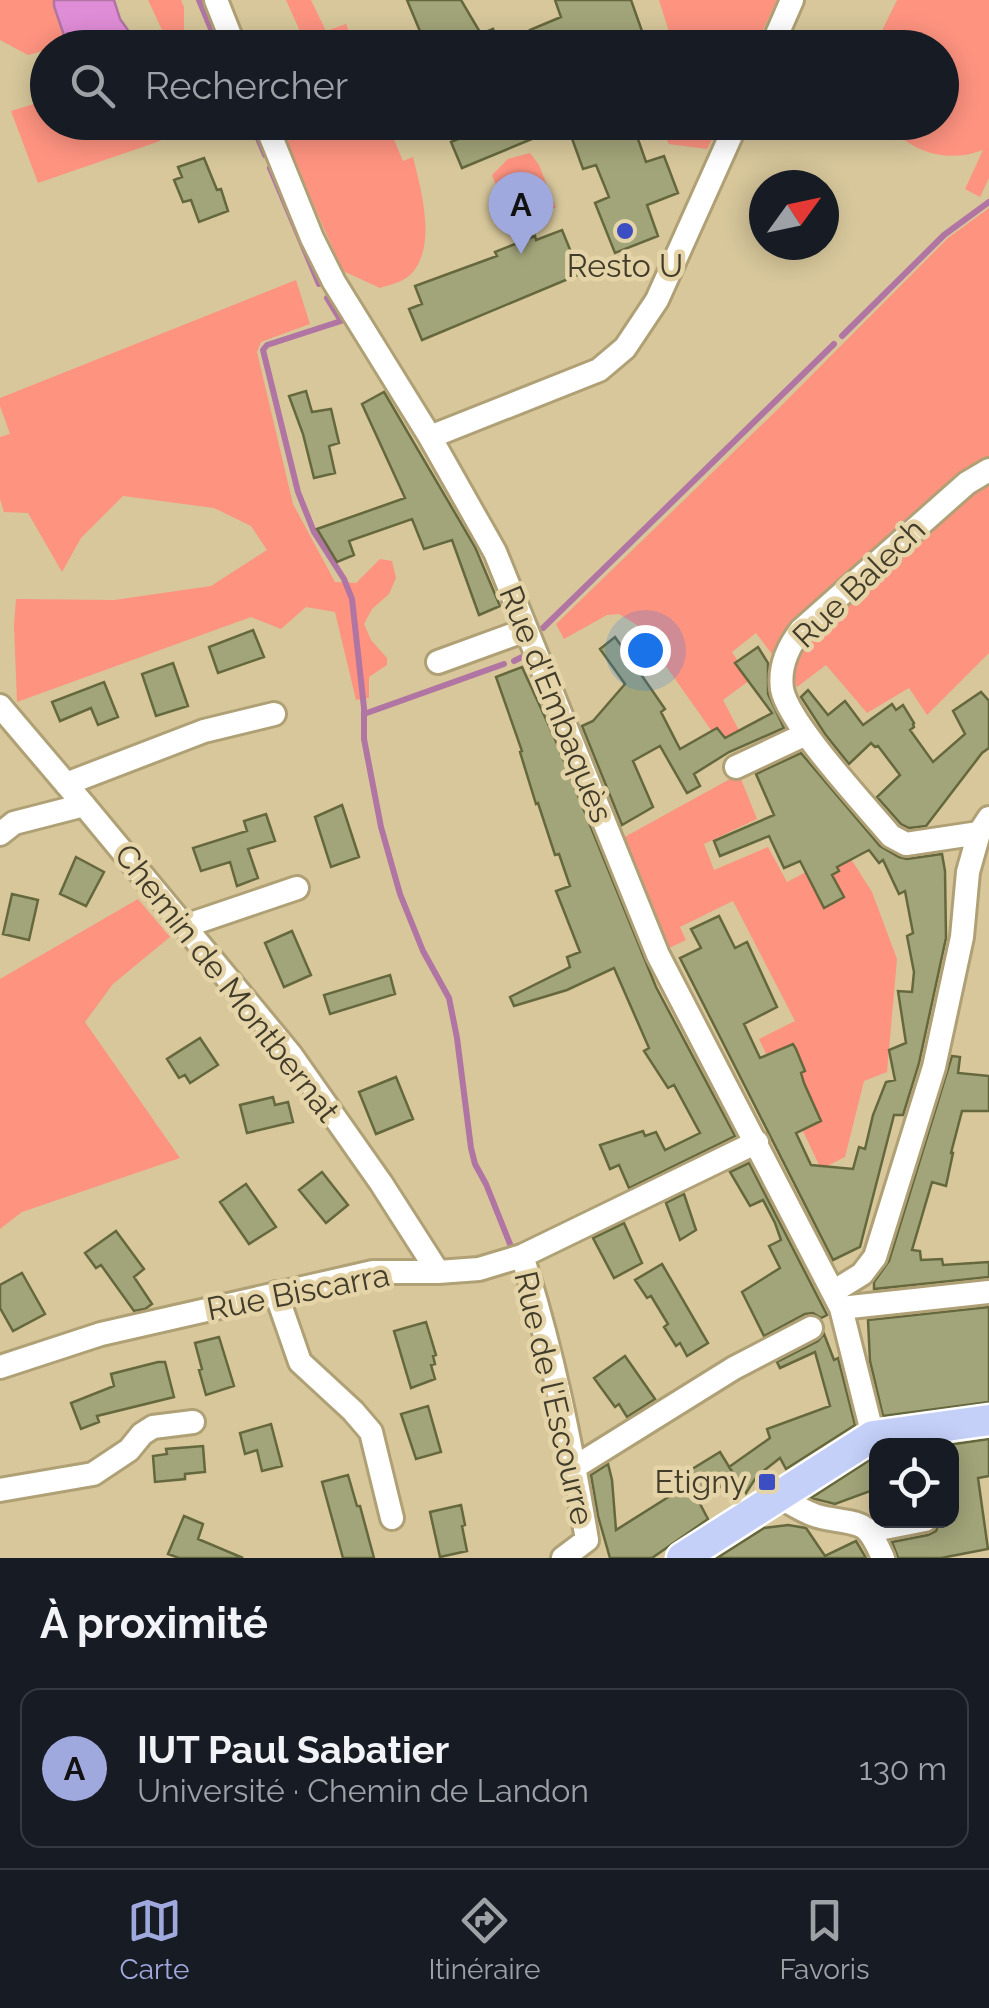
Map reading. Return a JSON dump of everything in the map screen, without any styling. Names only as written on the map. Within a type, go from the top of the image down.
[{"type":"main road","points":[[682,1558],[873,1436],[989,1420]]},
{"type":"street","points":[[216,0],[228,30]]},
{"type":"street","points":[[779,30],[792,0]]},
{"type":"street","name":"Rue d'Embaquès","points":[[272,140],[334,282],[430,437],[495,552],[658,955],[837,1300],[873,1436]]},
{"type":"street","points":[[430,437],[599,370],[625,348],[657,300],[729,140]]},
{"type":"street","name":"Rue Balech","points":[[984,825],[906,844],[898,842],[806,734],[782,689],[784,659],[801,630],[967,483],[989,470]]},
{"type":"street","points":[[438,662],[526,630]]},
{"type":"street","name":"Chemin de Montbernat","points":[[0,706],[291,1055],[438,1272]]},
{"type":"street","points":[[66,784],[204,731],[274,714]]},
{"type":"street","points":[[736,767],[806,734]]},
{"type":"street","points":[[0,834],[14,824],[84,805]]},
{"type":"street","points":[[837,1300],[875,1258],[942,1037],[962,937],[968,872],[984,825]]},
{"type":"street","points":[[185,926],[297,888]]},
{"type":"street","name":"Rue Biscarra","points":[[0,1367],[100,1334],[373,1272],[480,1269],[522,1256],[756,1142]]},
{"type":"street","name":"Rue de l'Escourre","points":[[522,1256],[546,1334],[587,1540],[563,1558]]},
{"type":"street","points":[[837,1300],[989,1292]]},
{"type":"street","points":[[276,1293],[300,1362],[354,1410],[371,1432],[392,1518]]},
{"type":"street","points":[[575,1467],[734,1368],[811,1328]]},
{"type":"street","points":[[0,1490],[93,1474],[129,1450],[153,1427],[194,1422]]},
{"type":"street","points":[[778,1496],[818,1517],[858,1522],[869,1531],[883,1558]]},
{"type":"street","points":[[869,1531],[884,1528]]},
{"type":"shaded area","points":[[0,0],[54,0],[62,30],[30,30],[30,54],[0,40]]},
{"type":"shaded area","points":[[54,0],[114,0],[128,30],[62,30]]},
{"type":"shaded area","points":[[148,0],[181,0],[184,30],[162,30]]},
{"type":"shaded area","points":[[286,0],[311,0],[326,30],[299,30]]},
{"type":"shaded area","points":[[659,0],[777,0],[763,30],[668,30]]},
{"type":"shaded area","points":[[897,0],[989,0],[989,178],[980,197],[965,189],[983,150],[943,155],[906,140],[959,140],[959,30],[882,30]]},
{"type":"shaded area","points":[[30,105],[30,140],[161,140],[38,183],[11,111]]},
{"type":"shaded area","points":[[285,140],[394,140],[403,161],[413,157],[425,218],[418,264],[407,277],[380,288],[343,271]]},
{"type":"shaded area","points":[[667,140],[712,140],[707,149],[669,144]]},
{"type":"shaded area","points":[[530,153],[539,165],[556,208],[515,205],[497,187],[492,175],[508,159]]},
{"type":"shaded area","points":[[989,208],[989,653],[927,715],[909,688],[867,713],[826,665],[797,687],[756,633],[732,652],[750,680],[723,700],[742,736],[723,747],[637,625],[619,614],[607,615],[564,639],[556,624],[948,238]]},
{"type":"shaded area","points":[[296,280],[310,324],[261,342],[257,352],[293,504],[335,582],[356,583],[380,559],[392,561],[396,578],[389,594],[372,609],[364,624],[371,640],[387,658],[387,665],[369,677],[369,698],[356,700],[335,612],[306,607],[281,629],[251,617],[17,702],[16,599],[114,600],[211,586],[267,550],[251,526],[214,508],[123,496],[81,538],[62,572],[28,513],[4,512],[0,499],[0,437],[10,434],[0,398]]},
{"type":"shaded area","points":[[739,774],[757,819],[704,844],[714,870],[768,847],[787,882],[846,851],[872,892],[897,959],[887,1072],[864,1081],[845,1157],[821,1169],[759,1039],[795,1021],[733,901],[680,927],[686,940],[667,949],[621,839]]},
{"type":"shaded area","points":[[138,899],[170,937],[113,984],[85,1022],[180,1158],[22,1212],[0,1229],[0,979]]},
{"type":"building","points":[[407,0],[461,0],[479,30],[420,30]]},
{"type":"building","points":[[555,0],[631,0],[642,30],[530,30],[561,17]]},
{"type":"building","points":[[456,140],[529,140],[462,168],[451,142]]},
{"type":"building","points":[[573,140],[638,140],[646,162],[664,156],[678,193],[647,205],[658,236],[615,253],[595,203],[609,197],[596,165],[583,169]]},
{"type":"building","points":[[204,158],[228,211],[199,222],[191,200],[183,202],[174,180],[182,177],[178,167]]},
{"type":"building","points":[[562,230],[580,274],[422,340],[409,309],[422,304],[415,286],[497,256],[495,252],[535,236],[536,240]]},
{"type":"building","points":[[306,391],[312,412],[331,409],[339,443],[329,446],[335,473],[314,478],[289,396]]},
{"type":"building","points":[[384,392],[475,547],[500,606],[479,615],[452,540],[424,549],[412,519],[349,541],[354,555],[337,562],[317,529],[405,498],[362,404]]},
{"type":"building","points":[[253,630],[264,657],[218,673],[209,647]]},
{"type":"building","points":[[615,637],[665,709],[661,712],[680,749],[717,728],[725,738],[772,713],[735,663],[758,647],[768,663],[768,694],[784,728],[729,752],[694,774],[700,786],[687,793],[660,746],[633,761],[653,807],[622,825],[582,726],[593,721],[625,684],[600,649]]},
{"type":"building","points":[[173,663],[188,706],[156,716],[142,674]]},
{"type":"building","points":[[522,667],[656,987],[735,1136],[629,1188],[619,1165],[610,1169],[600,1145],[643,1131],[645,1136],[656,1132],[665,1150],[700,1133],[674,1085],[668,1088],[644,1051],[649,1048],[614,968],[567,990],[514,1006],[510,997],[570,967],[567,957],[580,952],[556,891],[570,886],[536,804],[496,677]]},
{"type":"building","points":[[104,682],[118,717],[98,725],[91,708],[60,721],[52,702]]},
{"type":"building","points":[[808,690],[828,715],[845,701],[863,725],[892,704],[896,710],[903,705],[914,723],[910,730],[933,762],[965,734],[953,711],[981,692],[989,701],[989,748],[926,826],[909,828],[877,797],[900,775],[878,746],[871,743],[849,764],[801,697]]},
{"type":"building","points":[[801,753],[880,846],[907,859],[942,854],[945,871],[946,938],[919,1063],[903,1115],[894,1115],[860,1247],[833,1260],[680,958],[701,948],[691,929],[719,916],[735,948],[747,942],[777,1007],[744,1024],[760,1058],[793,1044],[796,1049],[805,1071],[801,1073],[804,1083],[821,1121],[796,1133],[811,1165],[853,1169],[859,1147],[865,1149],[886,1082],[895,1080],[889,1050],[906,1043],[898,991],[912,992],[914,972],[907,936],[913,933],[905,891],[899,894],[883,860],[879,863],[869,850],[837,867],[839,871],[832,875],[844,897],[824,908],[800,861],[784,868],[769,836],[720,856],[714,841],[774,815],[756,774]]},
{"type":"building","points":[[342,805],[359,857],[331,867],[315,817]]},
{"type":"building","points":[[266,814],[275,841],[248,849],[258,878],[237,886],[230,862],[201,871],[193,848],[247,831],[244,821]]},
{"type":"building","points":[[76,857],[104,872],[86,906],[60,894]]},
{"type":"building","points":[[12,894],[38,900],[29,940],[3,934]]},
{"type":"building","points":[[292,931],[311,975],[284,987],[265,943]]},
{"type":"building","points":[[390,975],[395,994],[330,1014],[324,995]]},
{"type":"building","points":[[200,1038],[218,1065],[190,1083],[185,1075],[179,1078],[167,1059]]},
{"type":"building","points":[[952,1056],[960,1057],[958,1073],[989,1076],[989,1111],[962,1111],[946,1186],[932,1182],[912,1250],[920,1251],[921,1260],[942,1259],[943,1265],[989,1262],[989,1277],[874,1289],[874,1282],[889,1261]]},
{"type":"building","points":[[396,1077],[413,1119],[376,1134],[359,1092]]},
{"type":"building","points":[[273,1097],[275,1105],[288,1102],[293,1122],[247,1133],[240,1105]]},
{"type":"building","points":[[749,1163],[827,1315],[821,1318],[805,1314],[764,1336],[742,1292],[780,1268],[769,1246],[781,1240],[763,1200],[750,1206],[730,1172]]},
{"type":"building","points":[[322,1172],[348,1205],[326,1223],[299,1190]]},
{"type":"building","points":[[246,1184],[276,1227],[249,1244],[220,1202]]},
{"type":"building","points":[[684,1194],[696,1230],[680,1240],[666,1203]]},
{"type":"building","points":[[624,1223],[642,1263],[614,1278],[593,1238]]},
{"type":"building","points":[[116,1231],[144,1269],[134,1277],[152,1304],[145,1309],[134,1311],[101,1265],[96,1268],[85,1253]]},
{"type":"building","points":[[662,1264],[708,1343],[687,1356],[664,1327],[668,1324],[651,1296],[647,1298],[635,1280]]},
{"type":"building","points":[[22,1273],[45,1314],[13,1331],[0,1308],[0,1285]]},
{"type":"building","points":[[989,1307],[989,1402],[883,1416],[870,1361],[868,1320]]},
{"type":"building","points":[[426,1322],[436,1355],[435,1364],[431,1365],[435,1379],[411,1388],[394,1331]]},
{"type":"building","points":[[824,1334],[834,1360],[838,1358],[855,1425],[786,1469],[780,1458],[757,1476],[746,1493],[729,1467],[770,1438],[767,1429],[830,1406],[815,1352],[780,1368],[777,1362]]},
{"type":"building","points":[[219,1337],[234,1386],[206,1395],[195,1343]]},
{"type":"building","points":[[625,1356],[655,1399],[627,1417],[594,1378]]},
{"type":"building","points":[[165,1362],[174,1397],[97,1416],[99,1422],[81,1429],[71,1403],[114,1386],[111,1374]]},
{"type":"building","points":[[428,1406],[441,1452],[416,1459],[401,1414]]},
{"type":"building","points":[[271,1424],[282,1466],[262,1471],[257,1450],[245,1454],[240,1433]]},
{"type":"building","points":[[989,1439],[989,1476],[978,1478],[988,1549],[941,1558],[898,1558],[892,1542],[928,1535],[937,1528],[959,1528],[959,1443]]},
{"type":"building","points":[[203,1446],[205,1472],[155,1482],[153,1456],[167,1454],[166,1449]]},
{"type":"building","points":[[720,1452],[736,1478],[698,1500],[708,1519],[652,1558],[610,1558],[591,1475],[608,1464],[616,1530],[689,1484],[684,1474]]},
{"type":"building","points":[[869,1461],[869,1492],[835,1504],[811,1498]]},
{"type":"building","points":[[348,1475],[374,1558],[343,1558],[322,1482]]},
{"type":"building","points":[[461,1505],[467,1551],[440,1557],[430,1512]]},
{"type":"building","points":[[184,1516],[203,1524],[198,1539],[243,1558],[179,1558],[168,1554]]},
{"type":"building","points":[[764,1528],[806,1528],[825,1556],[856,1541],[866,1558],[717,1558]]},
{"type":"waterway","points":[[199,0],[212,30]]},
{"type":"waterway","points":[[259,140],[265,155]]},
{"type":"waterway","points":[[270,168],[319,284]]},
{"type":"waterway","points":[[842,336],[944,235],[989,202]]},
{"type":"waterway","points":[[327,298],[341,321],[267,345],[263,350],[298,492],[314,532],[352,599],[364,739],[381,827],[400,894],[423,951],[449,998],[471,1148],[510,1244]]},
{"type":"waterway","points":[[543,628],[834,344]]},
{"type":"waterway","points":[[514,661],[526,655]]},
{"type":"waterway","points":[[364,714],[504,664]]},
{"type":"place","name":"Resto U","points":[[625,231]]},
{"type":"place","name":"IUT Paul Sabatier","points":[[521,254]]},
{"type":"place","name":"Etigny","points":[[767,1482]]}]
